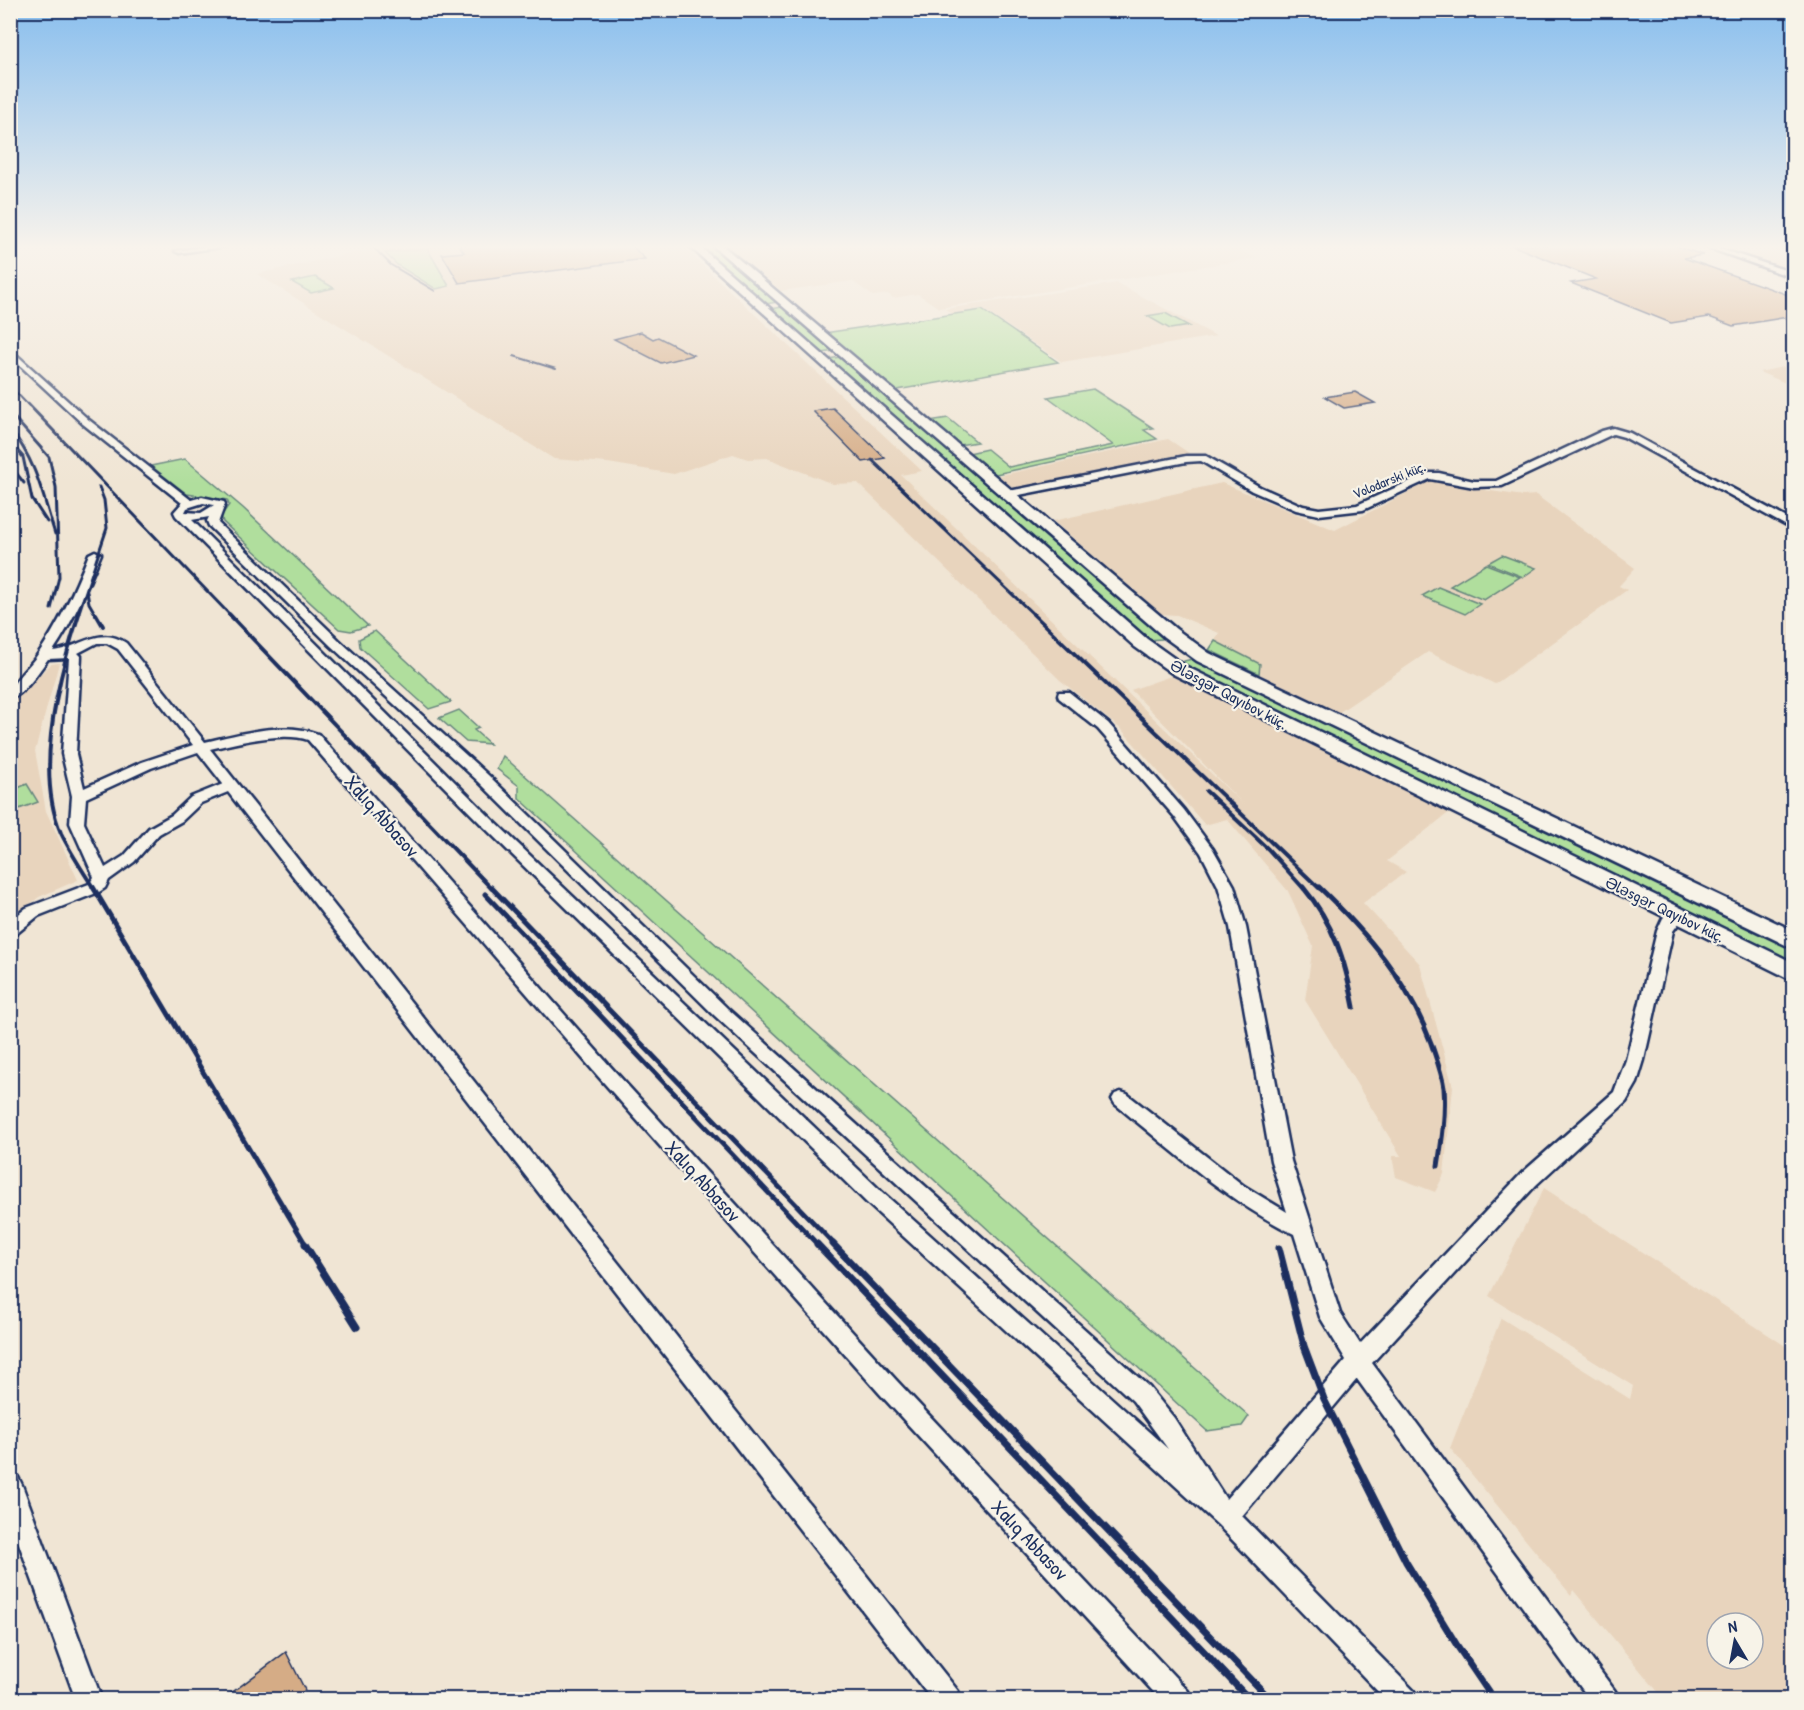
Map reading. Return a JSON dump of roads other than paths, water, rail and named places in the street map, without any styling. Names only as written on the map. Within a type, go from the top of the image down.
[{"type":"main road","name":"Ələsgər Qayıbov küç.","points":[[784,325],[1141,643],[1179,670],[1794,973]]},
{"type":"main road","name":"Ələsgər Qayıbov küç.","points":[[811,325],[1176,637],[1203,657],[1794,941]]},
{"type":"main road","points":[[819,357],[844,353]]},
{"type":"main road","points":[[1141,643],[1165,645],[1176,637]]},
{"type":"main road","points":[[1179,670],[1174,662],[1178,657],[1187,655],[1203,657]]},
{"type":"street","points":[[10,351],[86,422],[194,517],[217,510],[213,524],[335,643],[483,778],[721,1012],[1141,1394],[1166,1426],[1226,1517]]},
{"type":"street","name":"Volodarski küç.","points":[[1009,494],[1186,459],[1203,458],[1256,489],[1300,508],[1319,512],[1338,512],[1365,506],[1428,476],[1439,476],[1473,484],[1498,484],[1613,431],[1627,435],[1794,527]]},
{"type":"street","points":[[184,509],[489,824],[874,1197],[1226,1517],[1405,1700]]},
{"type":"street","points":[[10,695],[47,655],[70,615],[94,554]]},
{"type":"street","points":[[47,655],[68,653],[98,639],[116,640],[949,1700]]},
{"type":"street","points":[[68,653],[75,656],[69,754],[79,796],[77,823],[102,877]]},
{"type":"street","points":[[1064,695],[1103,726],[1179,813],[1208,852],[1226,886],[1238,927],[1281,1161],[1331,1317],[1358,1362],[1606,1700]]},
{"type":"street","name":"Xalıq Abbasov","points":[[79,796],[141,766],[202,747],[255,736],[288,733],[313,737],[603,1070],[888,1388],[1179,1700]]},
{"type":"street","points":[[10,930],[32,912],[94,888],[100,884],[102,877],[129,859],[154,831],[177,818],[196,800],[232,785]]},
{"type":"street","points":[[1226,1517],[1324,1399],[1530,1177],[1620,1097],[1628,1083],[1635,1060],[1665,931],[1669,922],[1677,915]]},
{"type":"street","points":[[1121,1099],[1237,1192],[1269,1212],[1302,1228]]},
{"type":"street","points":[[10,1485],[89,1700]]},
{"type":"railway","points":[[514,356],[556,369]]},
{"type":"railway","points":[[10,386],[29,406]]},
{"type":"railway","points":[[28,404],[230,615]]},
{"type":"railway","points":[[10,413],[49,457],[56,487],[59,577],[51,609]]},
{"type":"railway","points":[[10,429],[32,466],[55,534]]},
{"type":"railway","points":[[10,442],[23,457],[32,499],[47,522]]},
{"type":"railway","points":[[872,460],[1034,615]]},
{"type":"railway","points":[[10,465],[24,483]]},
{"type":"railway","points":[[78,615],[107,528],[104,500],[99,487]]},
{"type":"railway","points":[[87,592],[89,603],[96,615]]},
{"type":"railway","points":[[79,614],[57,694],[52,723],[50,781],[53,808],[61,833],[94,889]]},
{"type":"railway","points":[[96,614],[103,626]]},
{"type":"railway","points":[[229,614],[492,889]]},
{"type":"railway","points":[[1033,614],[1320,889]]},
{"type":"railway","points":[[1206,791],[1268,849],[1304,889]]},
{"type":"railway","points":[[93,887],[306,1245]]},
{"type":"railway","points":[[491,887],[835,1245]]},
{"type":"railway","points":[[1303,887],[1323,915],[1337,943],[1354,1007]]},
{"type":"railway","points":[[1319,887],[1354,922],[1384,959],[1422,1020],[1437,1060],[1444,1088],[1444,1117],[1438,1166]]},
{"type":"railway","points":[[485,894],[818,1245]]},
{"type":"railway","points":[[305,1244],[357,1327]]},
{"type":"railway","points":[[817,1244],[1250,1700]]},
{"type":"railway","points":[[833,1244],[1271,1700]]},
{"type":"railway","points":[[1279,1248],[1304,1346],[1324,1399],[1406,1562],[1458,1647],[1494,1700]]}]
